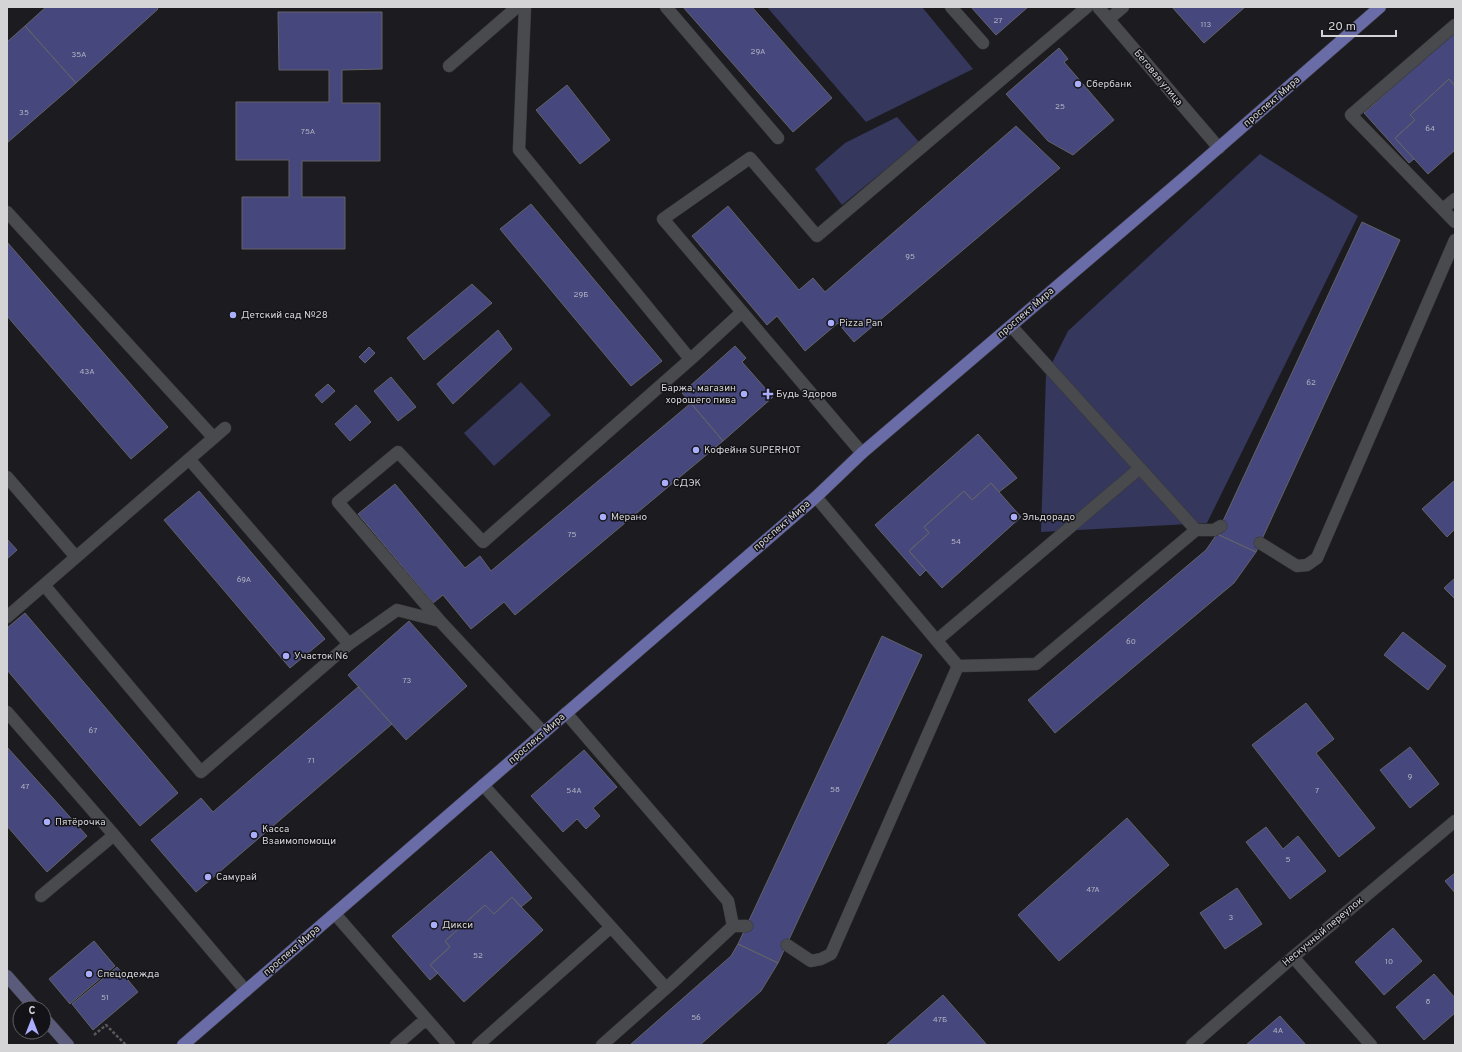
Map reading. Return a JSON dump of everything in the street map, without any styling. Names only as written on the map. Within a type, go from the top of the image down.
[{"type":"main road","name":"проспект Мира","points":[[183,1045],[816,497],[862,453],[1219,148],[1380,7]]},
{"type":"main road","points":[[7,976],[28,1000]]},
{"type":"main road","points":[[52,1027],[68,1045]]},
{"type":"street","points":[[448,66],[517,7]]},
{"type":"street","points":[[526,7],[519,150],[690,359]]},
{"type":"street","points":[[666,7],[778,138]]},
{"type":"street","points":[[951,7],[983,43]]},
{"type":"street","points":[[862,453],[663,219],[750,158],[817,236],[1087,7]]},
{"type":"street","name":"Беговая улица","points":[[1098,7],[1219,148]]},
{"type":"street","points":[[1108,19],[1122,7]]},
{"type":"street","points":[[1455,25],[1351,115],[1455,222]]},
{"type":"street","points":[[1443,209],[1455,199]]},
{"type":"street","points":[[7,212],[213,437]]},
{"type":"street","points":[[1260,543],[1297,566],[1307,565],[1317,558],[1455,240]]},
{"type":"street","points":[[544,733],[440,621],[338,502],[398,452],[483,542],[742,312]]},
{"type":"street","points":[[1011,326],[1196,530]]},
{"type":"street","points":[[7,617],[225,428]]},
{"type":"street","points":[[189,459],[349,644]]},
{"type":"street","points":[[937,640],[1140,468]]},
{"type":"street","points":[[7,477],[76,557]]},
{"type":"street","points":[[816,497],[958,666]]},
{"type":"street","points":[[958,666],[1036,664],[1196,530],[1214,530],[1221,526]]},
{"type":"street","points":[[44,585],[201,772],[349,644],[397,610],[440,621]]},
{"type":"street","points":[[787,945],[811,961],[821,959],[831,954],[958,666]]},
{"type":"street","points":[[7,712],[246,991]]},
{"type":"street","points":[[566,713],[728,901],[733,926]]},
{"type":"street","points":[[483,785],[666,988]]},
{"type":"street","name":"Нескучный переулок","points":[[1192,1045],[1293,957],[1455,821]]},
{"type":"street","points":[[41,896],[114,836]]},
{"type":"street","points":[[335,914],[449,1045]]},
{"type":"street","points":[[602,1045],[733,926],[747,926]]},
{"type":"street","points":[[478,1045],[611,927]]},
{"type":"street","points":[[1293,957],[1371,1045]]},
{"type":"street","points":[[396,1045],[426,1019]]},
{"type":"path","points":[[94,1034],[106,1026],[126,1045]]},
{"type":"shaded area","points":[[767,7],[922,7],[973,69],[866,122]]},
{"type":"shaded area","points":[[897,117],[919,142],[842,205],[815,169],[845,143]]},
{"type":"shaded area","points":[[1260,154],[1358,216],[1207,523],[1041,532],[1046,375],[1068,331]]},
{"type":"shaded area","points":[[521,382],[551,415],[494,466],[464,433]]},
{"type":"building","points":[[46,7],[156,7],[158,9],[76,83],[25,26]]},
{"type":"building","points":[[683,7],[752,7],[832,98],[793,132]]},
{"type":"building","points":[[971,7],[1028,7],[996,35]]},
{"type":"building","points":[[1172,7],[1245,7],[1204,43]]},
{"type":"building","points":[[278,12],[382,12],[382,69],[342,70],[342,103],[380,103],[380,161],[302,161],[302,197],[345,197],[345,249],[242,249],[242,197],[289,197],[289,160],[236,160],[236,102],[329,102],[329,70],[279,70]]},
{"type":"building","points":[[25,26],[76,83],[7,143],[7,42]]},
{"type":"building","points":[[1455,31],[1455,86],[1449,79],[1410,115],[1415,120],[1395,138],[1414,159],[1409,163],[1364,113]]},
{"type":"building","points":[[1059,48],[1068,59],[1064,62],[1114,120],[1073,155],[1048,141],[1006,94]]},
{"type":"building","points":[[1449,79],[1455,86],[1455,150],[1428,174],[1395,138],[1415,120],[1410,115]]},
{"type":"building","points":[[567,85],[610,140],[580,164],[536,110]]},
{"type":"building","points":[[1016,126],[1060,168],[854,342],[838,323],[805,351],[777,316],[767,325],[692,236],[728,206],[799,290],[813,278],[825,292]]},
{"type":"building","points":[[531,204],[662,361],[631,386],[500,229]]},
{"type":"building","points":[[1362,222],[1400,240],[1256,552],[1217,534]]},
{"type":"building","points":[[7,242],[168,427],[131,459],[7,316]]},
{"type":"building","points":[[472,284],[492,303],[424,360],[407,338]]},
{"type":"building","points":[[498,330],[512,349],[453,404],[437,384]]},
{"type":"building","points":[[735,346],[746,358],[742,362],[773,397],[723,441],[682,393]]},
{"type":"building","points":[[369,347],[375,353],[365,363],[359,357]]},
{"type":"building","points":[[391,377],[416,407],[398,421],[374,391]]},
{"type":"building","points":[[328,384],[335,391],[322,403],[315,395]]},
{"type":"building","points":[[691,403],[723,441],[515,615],[504,602],[471,629],[443,595],[433,603],[358,514],[395,484],[465,568],[480,556],[491,571]]},
{"type":"building","points":[[356,405],[371,422],[350,441],[335,424]]},
{"type":"building","points":[[978,434],[1017,478],[999,492],[991,483],[972,500],[964,491],[924,527],[929,533],[909,551],[926,570],[920,576],[875,525]]},
{"type":"building","points":[[1455,480],[1455,529],[1447,537],[1422,509]]},
{"type":"building","points":[[991,483],[1021,517],[942,588],[909,551],[929,533],[924,527],[964,491],[972,500]]},
{"type":"building","points":[[199,491],[325,639],[290,668],[164,520]]},
{"type":"building","points":[[1217,534],[1256,552],[1234,583],[1055,733],[1028,700],[1206,550]]},
{"type":"building","points":[[7,539],[17,550],[7,559]]},
{"type":"building","points":[[1455,578],[1455,599],[1444,588]]},
{"type":"building","points":[[25,613],[178,793],[140,826],[7,670],[7,628]]},
{"type":"building","points":[[409,621],[467,686],[406,740],[348,675]]},
{"type":"building","points":[[1403,632],[1446,666],[1428,690],[1384,655]]},
{"type":"building","points":[[882,636],[922,655],[778,963],[738,944]]},
{"type":"building","points":[[358,687],[392,724],[196,892],[151,840],[201,798],[213,812]]},
{"type":"building","points":[[1306,703],[1334,739],[1316,753],[1375,828],[1339,857],[1252,745]]},
{"type":"building","points":[[7,747],[87,836],[47,872],[7,826]]},
{"type":"building","points":[[1410,747],[1439,784],[1410,808],[1380,770]]},
{"type":"building","points":[[584,750],[617,787],[593,808],[600,816],[586,829],[577,819],[563,832],[531,796]]},
{"type":"building","points":[[1127,818],[1169,865],[1059,961],[1018,915]]},
{"type":"building","points":[[1266,827],[1283,849],[1298,836],[1326,871],[1290,899],[1246,842]]},
{"type":"building","name":"Дикси","points":[[491,851],[532,898],[521,907],[512,897],[494,914],[485,905],[445,941],[450,947],[430,965],[438,973],[430,980],[392,936]]},
{"type":"building","points":[[1455,873],[1455,893],[1445,881]]},
{"type":"building","points":[[1237,888],[1262,924],[1225,949],[1200,913]]},
{"type":"building","points":[[512,897],[543,930],[464,1002],[430,965],[450,947],[445,941],[485,905],[494,914]]},
{"type":"building","points":[[1393,928],[1422,961],[1384,995],[1355,962]]},
{"type":"building","points":[[94,941],[115,966],[70,1004],[49,979]]},
{"type":"building","points":[[738,944],[778,963],[761,991],[700,1045],[630,1045],[731,956]]},
{"type":"building","points":[[117,967],[138,992],[93,1030],[72,1004]]},
{"type":"building","points":[[1434,974],[1455,998],[1455,1013],[1424,1040],[1396,1007]]},
{"type":"building","points":[[943,995],[987,1045],[886,1045]]},
{"type":"building","points":[[1280,1016],[1306,1045],[1246,1045]]},
{"type":"place","name":"Сбербанк","points":[[1078,84]]},
{"type":"place","name":"Детский сад №28","points":[[233,315]]},
{"type":"place","name":"Pizza Pan","points":[[831,323]]},
{"type":"place","name":"Баржа, магазин хорошего пива","points":[[744,394]]},
{"type":"place","name":"Будь Здоров","points":[[768,394]]},
{"type":"place","name":"Кофейня SUPERHOT","points":[[696,450]]},
{"type":"place","name":"СДЭК","points":[[665,483]]},
{"type":"place","name":"Мерано","points":[[603,517]]},
{"type":"place","name":"Эльдорадо","points":[[1014,517]]},
{"type":"place","name":"Участок N6","points":[[286,656]]},
{"type":"place","name":"Пятёрочка","points":[[47,822]]},
{"type":"place","name":"Касса Взаимопомощи","points":[[254,835]]},
{"type":"place","name":"Самурай","points":[[208,877]]},
{"type":"place","name":"Дикси","points":[[434,925]]},
{"type":"place","name":"Спецодежда","points":[[89,974]]}]
